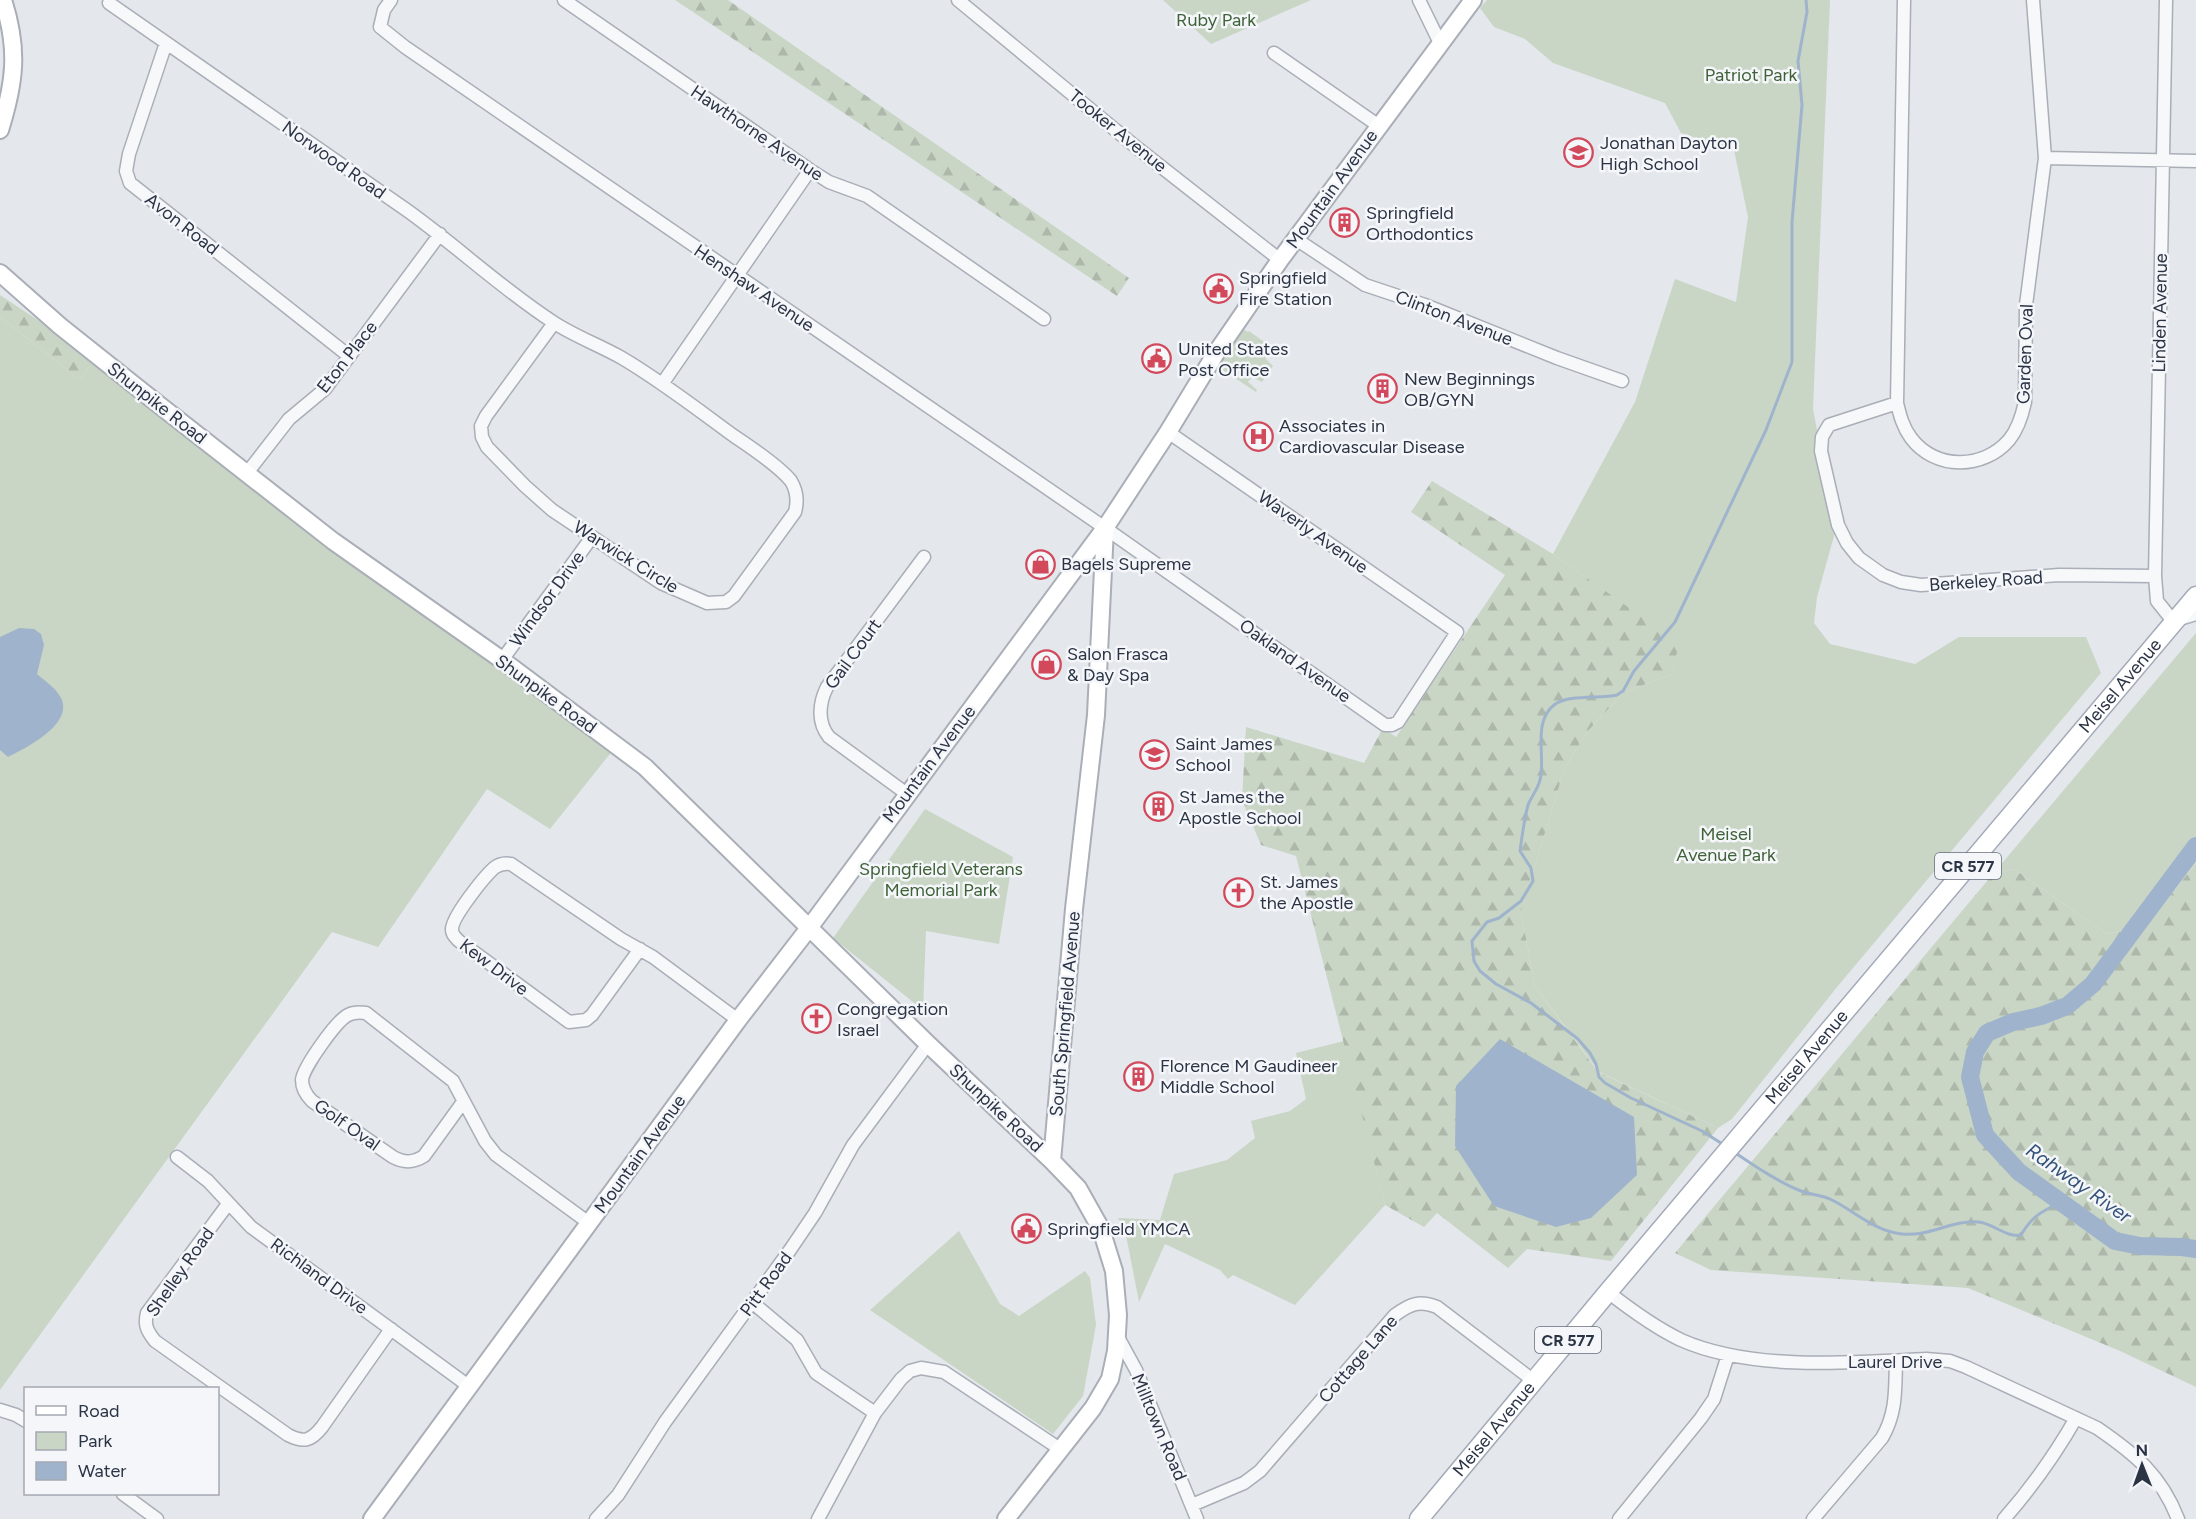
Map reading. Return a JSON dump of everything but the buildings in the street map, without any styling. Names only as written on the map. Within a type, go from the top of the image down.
[{"type":"main road","name":"Meisel Avenue","points":[[1419,1519],[2196,596]]},
{"type":"street","points":[[0,130],[11,95],[7,69],[14,45],[3,0]]},
{"type":"street","name":"Henshaw Avenue","points":[[391,0],[384,10],[380,27],[405,47],[1105,528]]},
{"type":"street","name":"Hawthorne Avenue","points":[[564,0],[810,171],[829,182],[867,196],[1044,319]]},
{"type":"street","name":"Tooker Avenue","points":[[958,0],[1136,147],[1280,260]]},
{"type":"street","points":[[1419,0],[1440,43]]},
{"type":"street","name":"Mountain Avenue","points":[[372,1519],[738,1020],[809,928],[1105,528],[1216,353],[1280,260],[1473,0]]},
{"type":"street","name":"Garden Oval","points":[[1904,0],[1897,404],[1903,424],[1914,442],[1931,455],[1950,462],[1972,461],[1998,450],[2016,429],[2025,402],[2026,305],[2045,158],[2033,0]]},
{"type":"street","name":"Linden Avenue","points":[[2166,0],[2155,576],[2157,601],[2173,621]]},
{"type":"street","name":"Norwood Road","points":[[109,3],[440,234],[498,284],[555,323]]},
{"type":"street","name":"Avon Road","points":[[166,43],[129,154],[126,171],[130,183],[349,356]]},
{"type":"street","points":[[1274,53],[1379,126]]},
{"type":"street","points":[[2045,158],[2196,161]]},
{"type":"street","points":[[662,384],[810,171]]},
{"type":"street","name":"Eton Place","points":[[247,473],[289,419],[325,389],[440,234]]},
{"type":"street","name":"Clinton Avenue","points":[[1296,239],[1365,285],[1425,305],[1557,358],[1622,381]]},
{"type":"street","name":"Shunpike Road","points":[[0,273],[78,340],[333,540],[502,660],[645,767],[928,1044],[1053,1161]]},
{"type":"street","name":"Warwick Circle","points":[[555,323],[621,358],[662,384],[749,446],[790,480],[795,489],[798,501],[795,512],[734,596],[726,602],[707,603],[661,583],[552,510],[486,447],[482,437],[481,426],[486,416],[555,323]]},
{"type":"street","name":"Berkeley Road","points":[[1897,404],[1828,425],[1822,437],[1821,451],[1838,525],[1853,551],[1875,570],[1901,582],[1921,585],[2059,575],[2155,576]]},
{"type":"street","name":"Waverly Avenue","points":[[1168,432],[1457,632]]},
{"type":"street","name":"Oakland Avenue","points":[[1105,528],[1385,725],[1392,726],[1398,722],[1457,632]]},
{"type":"street","name":"South Springfield Avenue","points":[[1053,1161],[1074,909],[1096,715],[1105,528]]},
{"type":"street","name":"Windsor Drive","points":[[502,660],[592,537]]},
{"type":"street","name":"Gail Court","points":[[907,794],[829,737],[824,730],[820,705],[827,687],[924,557]]},
{"type":"street","points":[[2173,621],[2196,614]]},
{"type":"street","name":"Kew Drive","points":[[640,949],[592,1015],[586,1020],[569,1022],[459,941],[452,929],[458,914],[491,871],[499,865],[511,864],[621,939],[640,949],[653,957],[738,1020]]},
{"type":"street","name":"Golf Oval","points":[[463,1102],[424,1156],[406,1162],[393,1157],[312,1101],[303,1089],[302,1082],[307,1068],[341,1020],[357,1012],[366,1013],[453,1081],[485,1141],[496,1155],[589,1222]]},
{"type":"street","name":"Pitt Road","points":[[596,1519],[618,1495],[665,1422],[753,1303],[815,1213],[853,1145],[928,1044]]},
{"type":"street","name":"Richland Drive","points":[[177,1157],[208,1181],[251,1227],[470,1387]]},
{"type":"street","points":[[1006,1519],[1092,1408],[1110,1379],[1118,1337],[1118,1294],[1114,1271],[1101,1229],[1078,1188],[1053,1161]]},
{"type":"street","name":"Shelley Road","points":[[228,1204],[147,1312],[145,1321],[147,1330],[155,1341],[288,1436],[299,1441],[307,1441],[313,1438],[322,1427],[391,1329]]},
{"type":"street","name":"Laurel Drive","points":[[1608,1292],[1638,1316],[1663,1331],[1683,1341],[1728,1355],[1779,1362],[1926,1359],[1950,1361],[1966,1367],[2076,1418],[2106,1434],[2133,1453],[2166,1492],[2178,1519]]},
{"type":"street","name":"Cottage Lane","points":[[1192,1505],[1244,1483],[1260,1471],[1395,1315],[1417,1302],[1437,1307],[1534,1381]]},
{"type":"street","points":[[753,1303],[797,1340],[816,1373],[876,1413]]},
{"type":"street","name":"Milltown Road","points":[[1118,1337],[1136,1370],[1197,1519]]},
{"type":"street","points":[[1619,1519],[1714,1399],[1728,1355]]},
{"type":"street","points":[[1813,1519],[1882,1438],[1890,1425],[1894,1411],[1896,1361]]},
{"type":"street","points":[[818,1519],[876,1413],[901,1379],[910,1371],[930,1368],[952,1377],[1060,1449]]},
{"type":"street","points":[[0,1410],[24,1420]]},
{"type":"street","points":[[2004,1519],[2038,1480],[2076,1418]]},
{"type":"street","points":[[124,1495],[157,1519]]},
{"type":"green space","points":[[675,0],[728,0],[1129,278],[1117,296]]},
{"type":"green space","name":"Ruby Park","points":[[1163,0],[1311,0],[1211,44]]},
{"type":"green space","name":"Meisel Avenue Park","points":[[1487,0],[1830,0],[1813,409],[1836,529],[1817,597],[1814,623],[1830,644],[1915,664],[1959,637],[2086,637],[2101,673],[1837,987],[1732,1119],[1718,1128],[1599,1072],[1535,986],[1521,912],[1564,770],[1587,732],[1623,693],[1672,674],[1678,643],[1553,554],[1635,402],[1675,279],[1736,302],[1748,217],[1734,150],[1681,133],[1665,103],[1553,63],[1525,39],[1494,27],[1480,8]]},
{"type":"green space","points":[[0,295],[94,360],[80,380],[0,317]]},
{"type":"green space","points":[[0,317],[80,380],[94,360],[362,569],[613,750],[550,829],[487,789],[378,947],[332,932],[0,1390]]},
{"type":"green space","points":[[1241,328],[1249,331],[1281,354],[1276,358],[1269,353],[1265,358],[1273,366],[1262,382],[1252,377],[1248,382],[1257,390],[1256,392],[1217,366]]},
{"type":"green space","points":[[1432,481],[1553,554],[1679,643],[1672,674],[1623,693],[1587,732],[1564,770],[1521,912],[1535,986],[1598,1072],[1718,1128],[1611,1261],[1527,1249],[1508,1268],[1437,1213],[1424,1227],[1385,1205],[1296,856],[1261,845],[1242,800],[1246,727],[1364,763],[1383,728],[1396,737],[1505,575],[1411,512]]},
{"type":"green space","points":[[2196,633],[2196,863],[2146,925],[2107,934],[2014,869],[1993,874]]},
{"type":"green space","name":"Springfield Veterans Memorial Park","points":[[925,809],[1013,857],[999,944],[926,931],[923,1010],[833,938]]},
{"type":"green space","points":[[2196,863],[2196,1387],[2120,1351],[1968,1288],[1711,1270],[1675,1253],[1993,874],[2014,869],[2107,934],[2147,925]]},
{"type":"green space","points":[[1344,1041],[1385,1205],[1295,1305],[1233,1275],[1228,1279],[1220,1270],[1165,1244],[1139,1302],[1125,1230],[1118,1218],[1160,1220],[1174,1174],[1227,1160],[1255,1138],[1251,1121],[1290,1111],[1306,1099],[1296,1053]]},
{"type":"green space","points":[[959,1231],[1000,1304],[1019,1316],[1085,1271],[1090,1278],[1096,1325],[1083,1396],[1053,1434],[870,1310]]},
{"type":"water","points":[[19,628],[34,629],[41,634],[44,645],[37,674],[56,691],[61,698],[63,708],[61,717],[55,726],[26,748],[8,757],[0,750],[0,637]]},
{"type":"water","points":[[1500,1039],[1634,1117],[1637,1175],[1591,1218],[1556,1227],[1494,1206],[1455,1146],[1456,1086]]},
{"type":"waterway","points":[[1724,1145],[1702,1131],[1631,1098],[1605,1083],[1599,1077],[1590,1053],[1578,1039],[1531,1003],[1496,984],[1480,971],[1474,961],[1472,941],[1487,922],[1499,918],[1521,901],[1533,881],[1531,868],[1520,851],[1528,805],[1540,780],[1541,730],[1547,712],[1554,705],[1567,699],[1610,696],[1623,691],[1634,671],[1675,622],[1766,430],[1792,362],[1792,222],[1802,105],[1798,61],[1807,12],[1806,0]]},
{"type":"waterway","name":"Rahway River","points":[[2196,846],[2093,984],[2067,1006],[2041,1016],[2013,1022],[1987,1033],[1975,1052],[1970,1077],[1985,1135],[2019,1172],[2115,1241],[2140,1246],[2196,1249]]},
{"type":"waterway","points":[[1734,1152],[1792,1187],[1828,1198],[1874,1225],[1902,1234],[1922,1233],[1959,1223],[1978,1222],[2010,1234],[2021,1235],[2038,1215],[2061,1202]]},
{"type":"place","name":"Jonathan Dayton High School","points":[[1579,153]]},
{"type":"place","name":"Springfield Orthodontics","points":[[1345,223]]},
{"type":"place","name":"Springfield Fire Station","points":[[1218,288]]},
{"type":"place","name":"United States Post Office","points":[[1157,359]]},
{"type":"place","name":"New Beginnings OB/GYN","points":[[1383,389]]},
{"type":"place","name":"Associates in Cardiovascular Disease","points":[[1258,436]]},
{"type":"place","name":"Bagels Supreme","points":[[1040,564]]},
{"type":"place","name":"Salon Frasca & Day Spa","points":[[1046,664]]},
{"type":"place","name":"Saint James School","points":[[1154,754]]},
{"type":"place","name":"St James the Apostle School","points":[[1158,807]]},
{"type":"place","name":"St. James the Apostle","points":[[1239,892]]},
{"type":"place","name":"Congregation Israel","points":[[816,1019]]},
{"type":"place","name":"Florence M Gaudineer Middle School","points":[[1139,1076]]},
{"type":"place","name":"Springfield YMCA","points":[[1026,1229]]},
{"type":"park label","name":"Patriot Park","points":[[1751,75]]}]
